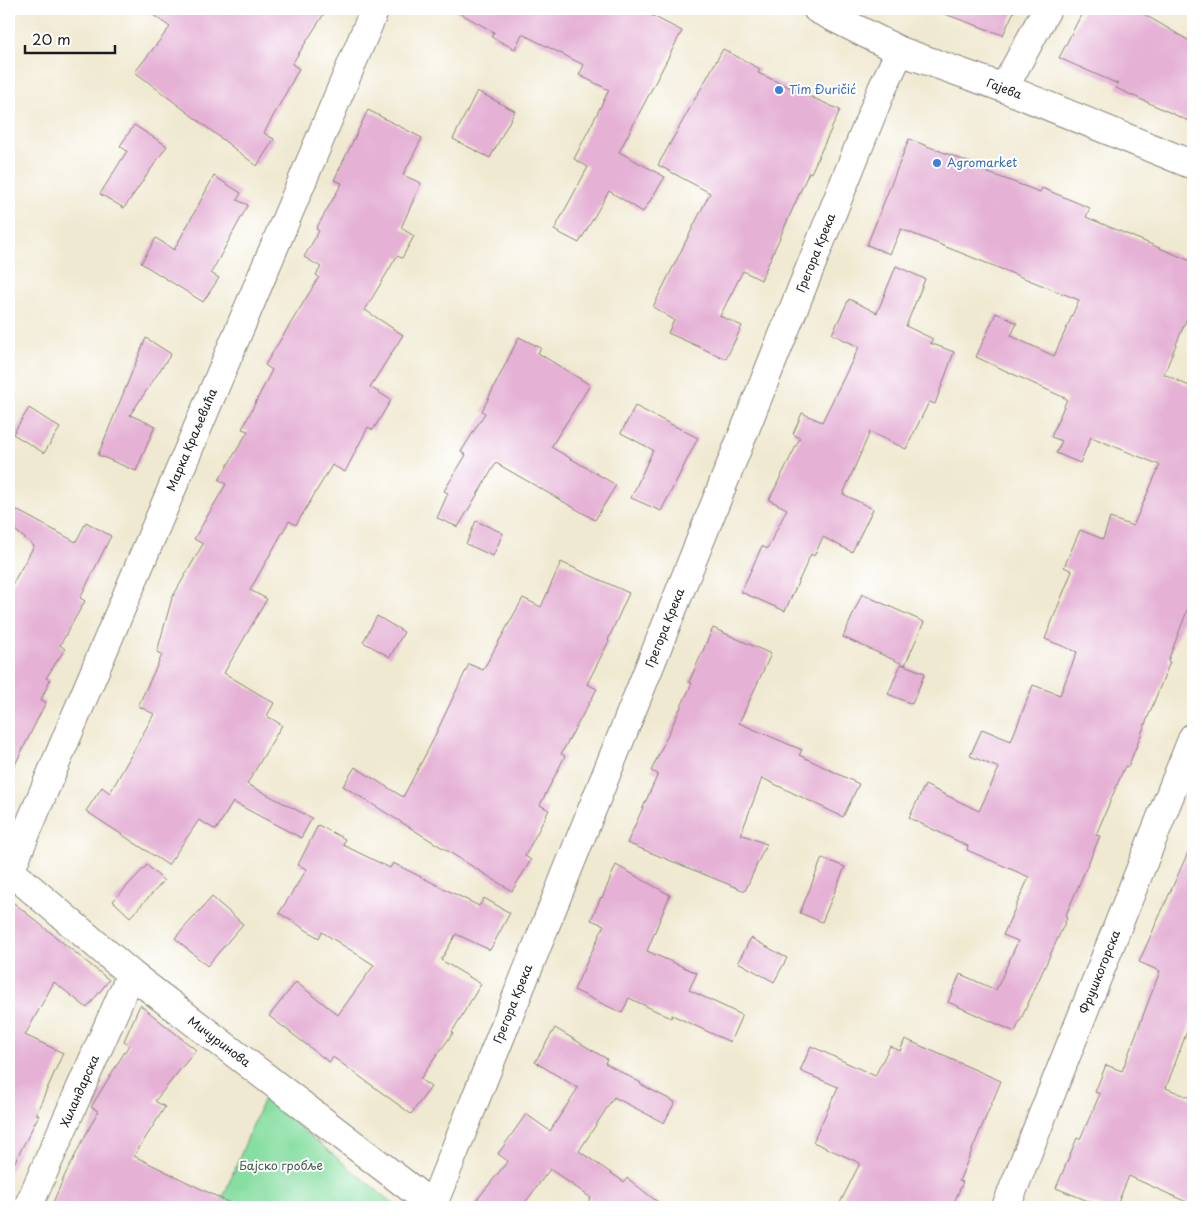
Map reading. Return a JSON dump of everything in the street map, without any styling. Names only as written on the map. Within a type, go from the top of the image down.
[{"type":"street","name":"Марка Краљевића","points":[[9,870],[374,9]]},
{"type":"street","name":"Гајева","points":[[817,9],[900,51],[1004,88],[1193,165]]},
{"type":"street","points":[[1004,88],[1047,9]]},
{"type":"street","name":"Грегора Крека","points":[[433,1206],[878,98],[900,51]]},
{"type":"street","name":"Фрушкогорска","points":[[1006,1207],[1193,737]]},
{"type":"street","name":"Мичуринова","points":[[9,870],[131,974],[433,1206]]},
{"type":"street","name":"Хиландарска","points":[[28,1207],[131,974]]},
{"type":"green space","name":"Бајско гробље","points":[[264,1098],[397,1207],[219,1207]]},
{"type":"building","points":[[145,9],[327,9],[292,64],[299,69],[264,133],[274,139],[257,166],[135,72],[170,27]]},
{"type":"building","points":[[452,9],[639,9],[682,31],[619,152],[665,177],[643,212],[609,191],[579,243],[554,230],[588,167],[574,159],[609,90],[579,75],[584,65],[522,34],[515,49],[491,37],[494,32]]},
{"type":"building","points":[[940,9],[1015,9],[1003,35],[939,12]]},
{"type":"building","points":[[1084,9],[1135,9],[1193,43],[1193,123],[1116,88],[1118,84],[1059,58]]},
{"type":"building","points":[[723,49],[760,69],[758,73],[840,110],[811,173],[809,172],[761,280],[743,271],[720,316],[742,326],[726,359],[668,333],[674,320],[653,307],[710,193],[658,165]]},
{"type":"building","points":[[477,91],[515,111],[490,158],[453,139]]},
{"type":"building","points":[[368,110],[422,138],[403,175],[421,183],[401,228],[414,236],[402,258],[397,256],[365,310],[403,335],[370,387],[391,400],[373,430],[368,427],[345,472],[332,465],[296,525],[289,521],[250,590],[267,599],[224,673],[274,703],[267,716],[282,725],[247,784],[312,818],[301,838],[233,802],[216,830],[199,820],[168,865],[86,811],[102,787],[110,793],[154,714],[138,706],[162,655],[157,652],[172,598],[203,544],[194,539],[226,484],[219,480],[248,431],[242,429],[272,370],[265,365],[319,277],[316,275],[321,267],[304,257],[319,231],[316,229],[342,183],[334,180]]},
{"type":"building","points":[[134,125],[167,146],[124,208],[100,194],[127,151],[120,146]]},
{"type":"building","points":[[909,139],[971,163],[970,166],[1040,192],[1042,188],[1090,208],[1086,217],[1193,262],[1193,303],[1164,374],[1193,388],[1193,595],[1168,661],[1170,662],[1128,767],[1125,766],[1096,835],[1100,836],[1065,917],[1067,918],[1015,1032],[948,1002],[960,974],[996,990],[1018,941],[1003,935],[1029,877],[967,850],[968,846],[909,818],[925,785],[979,811],[999,768],[970,756],[982,729],[1011,741],[1033,685],[1060,695],[1077,652],[1045,639],[1072,571],[1064,567],[1080,530],[1103,539],[1110,518],[1133,526],[1160,465],[1091,437],[1080,463],[1056,453],[1062,441],[1051,437],[1067,399],[976,357],[996,313],[1017,323],[1011,336],[1054,356],[1079,300],[901,229],[890,254],[867,245]]},
{"type":"building","points":[[214,176],[241,193],[237,200],[248,205],[211,273],[219,278],[203,302],[141,263],[156,238],[174,250]]},
{"type":"building","points":[[896,266],[925,279],[906,326],[933,339],[930,343],[954,352],[935,404],[929,402],[906,449],[870,432],[843,494],[873,509],[852,552],[823,537],[814,556],[811,554],[785,611],[741,592],[762,546],[767,549],[787,509],[769,500],[800,438],[793,434],[802,413],[822,422],[859,347],[832,334],[849,299],[877,313]]},
{"type":"building","points":[[519,337],[541,348],[538,353],[590,385],[551,447],[616,485],[595,520],[496,463],[458,527],[437,518],[448,493],[444,491],[466,455],[461,452],[485,413],[482,411]]},
{"type":"building","points":[[146,338],[171,354],[130,415],[155,426],[136,471],[98,455]]},
{"type":"building","points":[[635,406],[698,438],[661,511],[631,498],[653,450],[621,433]]},
{"type":"building","points":[[29,408],[60,428],[44,453],[13,434]]},
{"type":"building","points":[[9,506],[76,542],[86,522],[111,536],[80,598],[85,601],[60,645],[65,649],[46,678],[50,680],[41,700],[46,702],[9,777],[9,590],[34,546],[9,525]]},
{"type":"building","points":[[476,521],[503,533],[493,556],[466,544]]},
{"type":"building","points":[[561,562],[629,593],[609,641],[587,684],[597,689],[561,754],[565,756],[540,805],[549,810],[525,856],[531,860],[512,891],[343,786],[355,767],[403,797],[430,746],[469,664],[483,670],[523,598],[541,607]]},
{"type":"building","points":[[862,594],[924,622],[905,665],[843,637]]},
{"type":"building","points":[[377,616],[404,632],[390,657],[363,642]]},
{"type":"building","points":[[713,628],[771,654],[739,723],[802,750],[799,755],[859,784],[843,817],[762,778],[741,834],[766,844],[745,891],[627,843],[658,774],[651,771],[692,683],[689,682]]},
{"type":"building","points":[[901,664],[925,673],[912,704],[888,694]]},
{"type":"building","points":[[318,825],[345,839],[343,845],[390,868],[393,863],[479,906],[484,898],[510,913],[490,950],[456,934],[441,960],[481,984],[453,1033],[420,1079],[431,1087],[411,1114],[333,1057],[329,1062],[269,1016],[296,982],[338,1015],[374,965],[322,932],[319,938],[279,913],[307,869],[298,865]]},
{"type":"building","points":[[1193,841],[1193,1015],[1166,1088],[1193,1099],[1193,1205],[1129,1176],[1116,1207],[1103,1207],[1056,1188],[1077,1138],[1080,1139],[1100,1094],[1095,1092],[1106,1065],[1122,1071],[1160,971],[1139,962]]},
{"type":"building","points":[[822,858],[845,867],[822,922],[800,913]]},
{"type":"building","points":[[147,865],[164,881],[130,917],[113,901]]},
{"type":"building","points":[[616,865],[670,895],[647,951],[697,973],[689,990],[742,1015],[730,1042],[672,1015],[671,1018],[629,998],[622,1013],[574,990],[604,925],[591,920]]},
{"type":"building","points":[[212,897],[243,924],[207,966],[175,938]]},
{"type":"building","points":[[9,899],[109,980],[87,1008],[54,982],[25,1035],[63,1053],[36,1114],[39,1115],[9,1173]]},
{"type":"building","points":[[751,938],[787,958],[774,982],[738,962]]},
{"type":"building","points":[[140,1005],[196,1050],[155,1101],[165,1107],[134,1156],[238,1207],[51,1207],[98,1111],[91,1107],[129,1045],[124,1041]]},
{"type":"building","points":[[555,1028],[607,1059],[605,1063],[675,1102],[664,1123],[614,1097],[579,1151],[624,1182],[627,1178],[664,1207],[584,1207],[591,1198],[550,1169],[522,1207],[471,1207],[508,1161],[498,1154],[526,1114],[550,1131],[578,1088],[535,1062]]},
{"type":"building","points":[[905,1039],[1001,1081],[959,1181],[963,1182],[952,1207],[838,1207],[860,1163],[813,1142],[838,1087],[800,1071],[811,1046],[875,1076],[890,1046],[900,1051]]},
{"type":"place","name":"Tim Đuričić","points":[[779,90]]},
{"type":"place","name":"Agromarket","points":[[937,163]]}]
